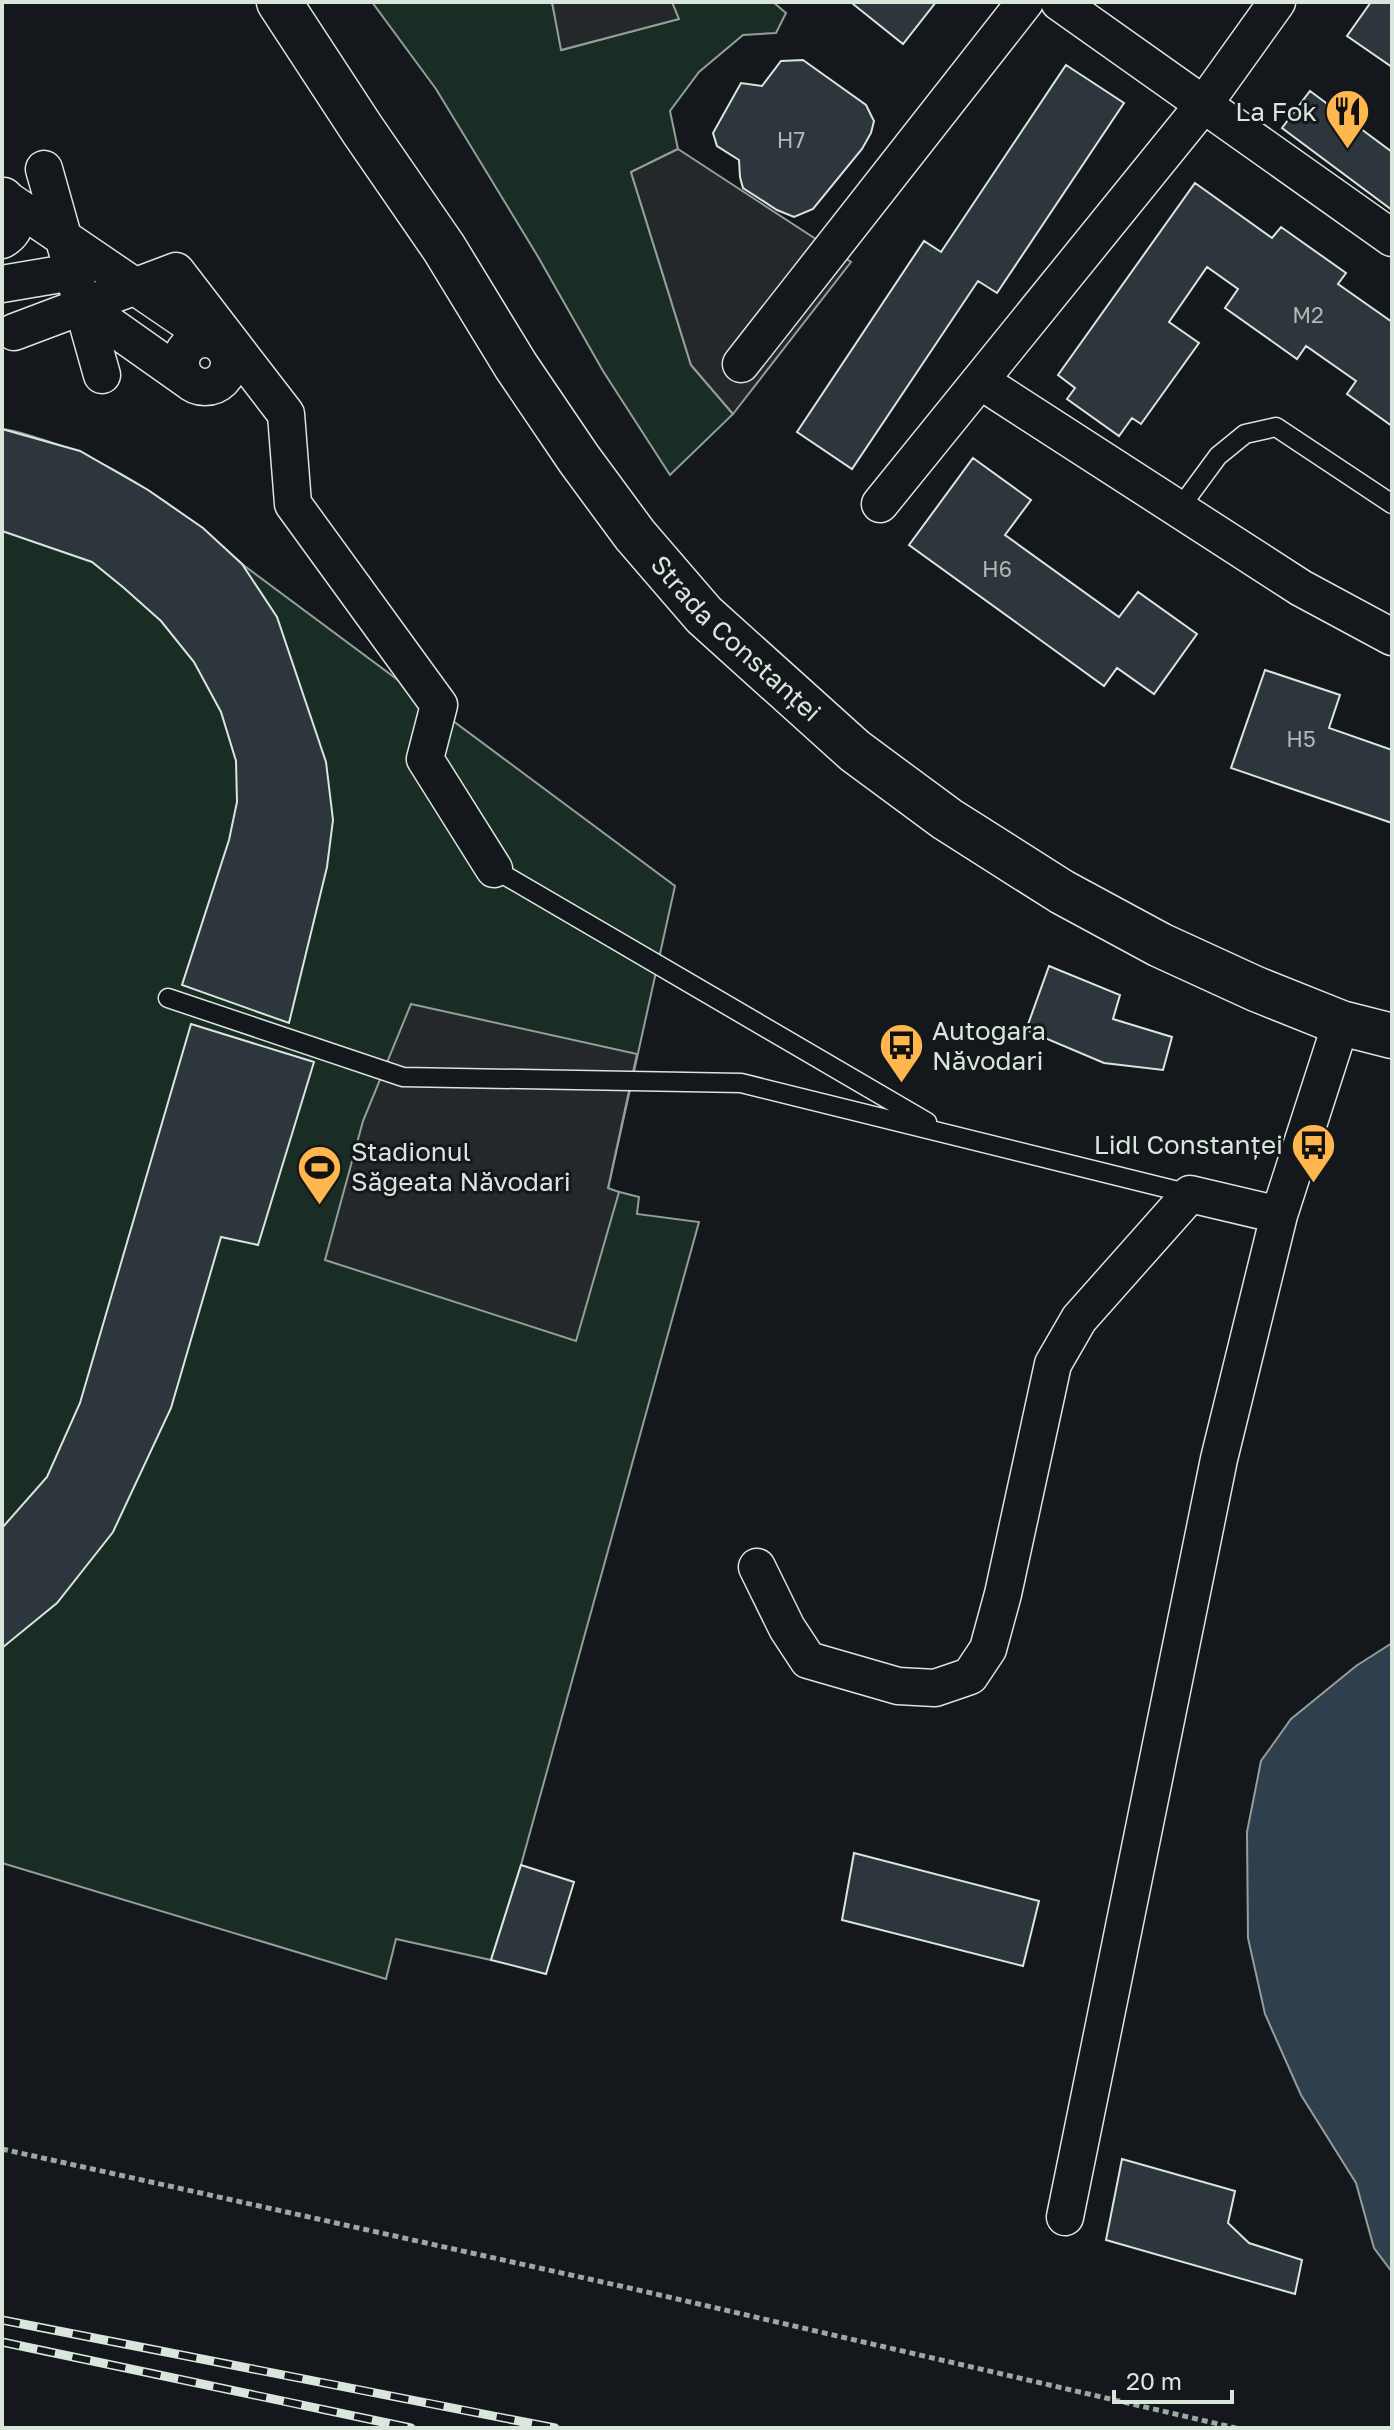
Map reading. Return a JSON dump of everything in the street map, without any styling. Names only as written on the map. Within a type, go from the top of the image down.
[{"type":"street","points":[[741,364],[1025,2]]},
{"type":"street","points":[[1059,2],[1392,238]]},
{"type":"street","points":[[880,504],[982,382],[1204,104],[1277,2]]},
{"type":"street","name":"Strada Constanței","points":[[280,5],[444,248],[516,366],[579,459],[635,535],[704,615],[855,751],[947,819],[1062,892],[1160,945],[1341,1023],[1392,1036]]},
{"type":"street","points":[[44,169],[102,375]]},
{"type":"street","points":[[3,196],[222,345],[229,359],[226,374],[208,387],[192,383],[83,306]]},
{"type":"street","points":[[2,240],[13,231],[17,216],[15,208],[3,196]]},
{"type":"street","points":[[73,272],[3,283],[22,329],[176,271],[286,414],[293,504],[439,705],[425,759],[494,869]]},
{"type":"street","points":[[982,382],[1301,588],[1392,637]]},
{"type":"street","points":[[1065,2217],[1219,1459],[1279,1215],[1341,1023]]},
{"type":"street","points":[[757,1567],[787,1628],[808,1660],[898,1686],[935,1688],[970,1676],[988,1649],[1003,1594],[1053,1364],[1079,1319],[1190,1194],[1279,1215]]},
{"type":"lane","points":[[1179,509],[1218,456],[1245,434],[1276,427],[1392,504]]},
{"type":"lane","points":[[494,869],[947,1133]]},
{"type":"lane","points":[[168,998],[403,1077],[741,1083],[1190,1194]]},
{"type":"path","points":[[2,2149],[625,2287],[1236,2428]]},
{"type":"green space","points":[[372,2],[552,2],[562,50],[678,19],[672,2],[773,2],[786,13],[776,33],[743,35],[699,72],[670,111],[678,149],[631,172],[691,365],[733,414],[670,475],[603,371],[436,89]]},
{"type":"green space","name":"Stadionul Săgeata Năvodari","points":[[2,429],[72,450],[149,491],[242,564],[675,886],[608,1189],[639,1197],[637,1214],[699,1222],[521,1865],[491,1960],[396,1939],[386,1979],[2,1863]]},
{"type":"shaded area","points":[[552,2],[672,2],[679,19],[561,50]]},
{"type":"shaded area","points":[[678,149],[851,262],[733,414],[691,365],[631,172]]},
{"type":"shaded area","points":[[411,1004],[637,1054],[608,1188],[619,1192],[576,1341],[325,1260],[363,1121]]},
{"type":"water","points":[[1392,1643],[1392,2272],[1374,2248],[1356,2183],[1301,2095],[1265,2014],[1248,1938],[1247,1832],[1261,1761],[1291,1719],[1356,1666]]},
{"type":"building","points":[[936,2],[903,44],[853,4]]},
{"type":"building","points":[[1371,2],[1392,2],[1392,67],[1347,36]]},
{"type":"building","points":[[803,60],[866,105],[874,121],[862,149],[813,209],[794,217],[743,188],[739,160],[717,146],[713,133],[741,83],[762,86],[781,61]]},
{"type":"building","points":[[1066,65],[1124,103],[997,293],[978,281],[852,469],[797,432],[924,241],[941,252]]},
{"type":"building","points":[[1310,91],[1392,152],[1392,210],[1282,128]]},
{"type":"building","points":[[1195,183],[1272,238],[1281,227],[1346,273],[1338,284],[1392,322],[1392,426],[1347,394],[1356,381],[1306,346],[1297,359],[1225,308],[1238,289],[1207,267],[1169,322],[1199,343],[1141,424],[1132,418],[1119,436],[1067,399],[1075,388],[1058,375]]},
{"type":"building","points":[[2,429],[80,451],[148,490],[203,528],[242,564],[277,617],[326,762],[333,820],[327,867],[289,1023],[182,985],[229,840],[237,802],[236,761],[221,712],[194,662],[161,621],[124,588],[92,562],[2,531]]},
{"type":"building","points":[[973,458],[1031,500],[1005,535],[1119,617],[1138,592],[1197,634],[1154,694],[1117,668],[1104,686],[909,545]]},
{"type":"building","points":[[1265,670],[1340,695],[1329,728],[1392,750],[1392,823],[1231,768]]},
{"type":"building","points":[[1049,966],[1120,995],[1113,1019],[1172,1037],[1163,1070],[1104,1063],[1026,1030]]},
{"type":"building","points":[[191,1024],[314,1062],[258,1245],[221,1237],[171,1408],[113,1532],[57,1603],[2,1648],[2,1528],[47,1477],[80,1403]]},
{"type":"building","points":[[854,1853],[1039,1901],[1023,1966],[842,1920]]},
{"type":"building","points":[[521,1865],[574,1882],[546,1974],[491,1960]]},
{"type":"building","points":[[1122,2159],[1235,2191],[1228,2223],[1249,2243],[1302,2260],[1295,2294],[1106,2240]]},
{"type":"railway","points":[[2,2320],[555,2428]]},
{"type":"railway","points":[[2,2342],[411,2428]]},
{"type":"place","name":"La Fok","points":[[1348,151]]},
{"type":"place","name":"Autogara Năvodari","points":[[901,1085]]},
{"type":"place","name":"Lidl Constanței","points":[[1314,1184]]},
{"type":"place","name":"Stadionul Săgeata Năvodari","points":[[320,1206]]}]
